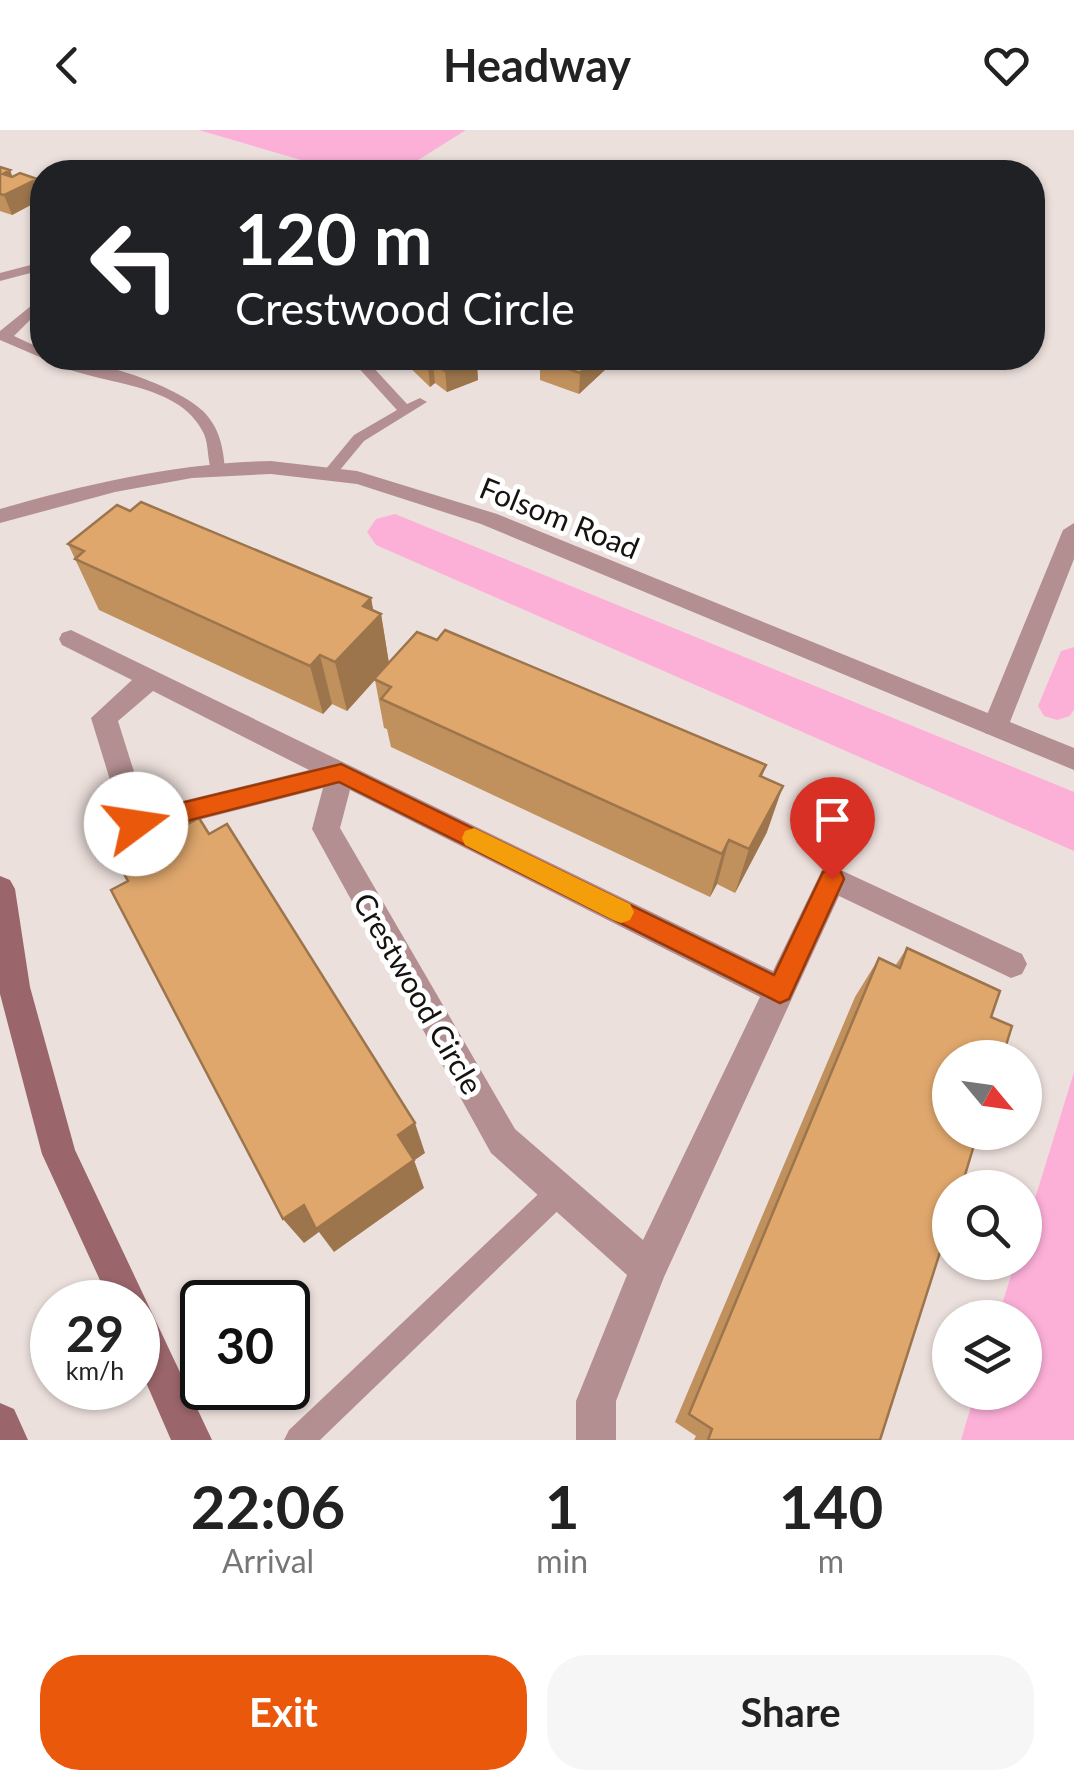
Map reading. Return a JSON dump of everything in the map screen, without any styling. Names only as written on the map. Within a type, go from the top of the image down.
[{"type":"main road","points":[[0,889],[14,986],[59,1154],[118,1280]]},
{"type":"main road","points":[[160,1370],[192,1440]]},
{"type":"main road","points":[[0,1424],[8,1440]]},
{"type":"street","name":"Folsom Road","points":[[0,516],[161,474],[217,469],[330,473],[392,486],[490,519],[1074,759]]},
{"type":"street","points":[[995,727],[1074,530]]},
{"type":"street","points":[[71,639],[780,991]]},
{"type":"street","points":[[152,679],[104,718],[136,824],[341,773]]},
{"type":"street","name":"Crestwood Circle","points":[[341,773],[326,829],[503,1141],[648,1269]]},
{"type":"street","points":[[596,1440],[596,1401],[648,1269],[832,879],[1010,964]]},
{"type":"lane","points":[[0,276],[30,269]]},
{"type":"lane","points":[[30,312],[2,336],[30,349]]},
{"type":"lane","points":[[92,370],[151,388],[201,417],[210,429],[217,469]]},
{"type":"lane","points":[[330,473],[359,438],[413,406],[369,370]]},
{"type":"lane","points":[[298,1440],[560,1191]]},
{"type":"shaded area","points":[[199,130],[466,130],[418,160],[301,160]]},
{"type":"shaded area","points":[[1074,1072],[1074,1440],[961,1440],[970,1410],[1042,1410],[1042,1300],[1003,1300],[1010,1280],[1042,1280],[1042,1176]]},
{"type":"building","points":[[0,167],[10,170],[3,174],[12,177],[20,173],[30,177],[30,182],[0,194]]},
{"type":"building","points":[[141,502],[371,598],[363,606],[381,614],[335,662],[320,655],[310,666],[75,559],[84,551],[68,544],[117,505],[130,511]]},
{"type":"building","points":[[445,630],[766,765],[760,776],[783,786],[749,849],[729,840],[722,854],[381,699],[391,687],[374,679],[417,632],[437,640]]},
{"type":"building","points":[[199,818],[209,834],[227,824],[415,1123],[398,1135],[414,1160],[316,1229],[304,1205],[283,1219],[111,890],[128,881],[117,861]]},
{"type":"building","points":[[907,948],[1000,991],[991,1017],[1012,1026],[1008,1040],[932,1040],[932,1150],[973,1150],[966,1170],[932,1170],[932,1277],[880,1440],[708,1440],[712,1429],[689,1414],[879,958],[900,968]]},
{"type":"waterway","points":[[395,532],[1074,822]]},
{"type":"waterway","points":[[1057,706],[1074,660]]},
{"type":"slow traffic","points":[[474,838],[621,912]]},
{"type":"route","points":[[136,824],[341,773],[780,991],[832,879]]}]
